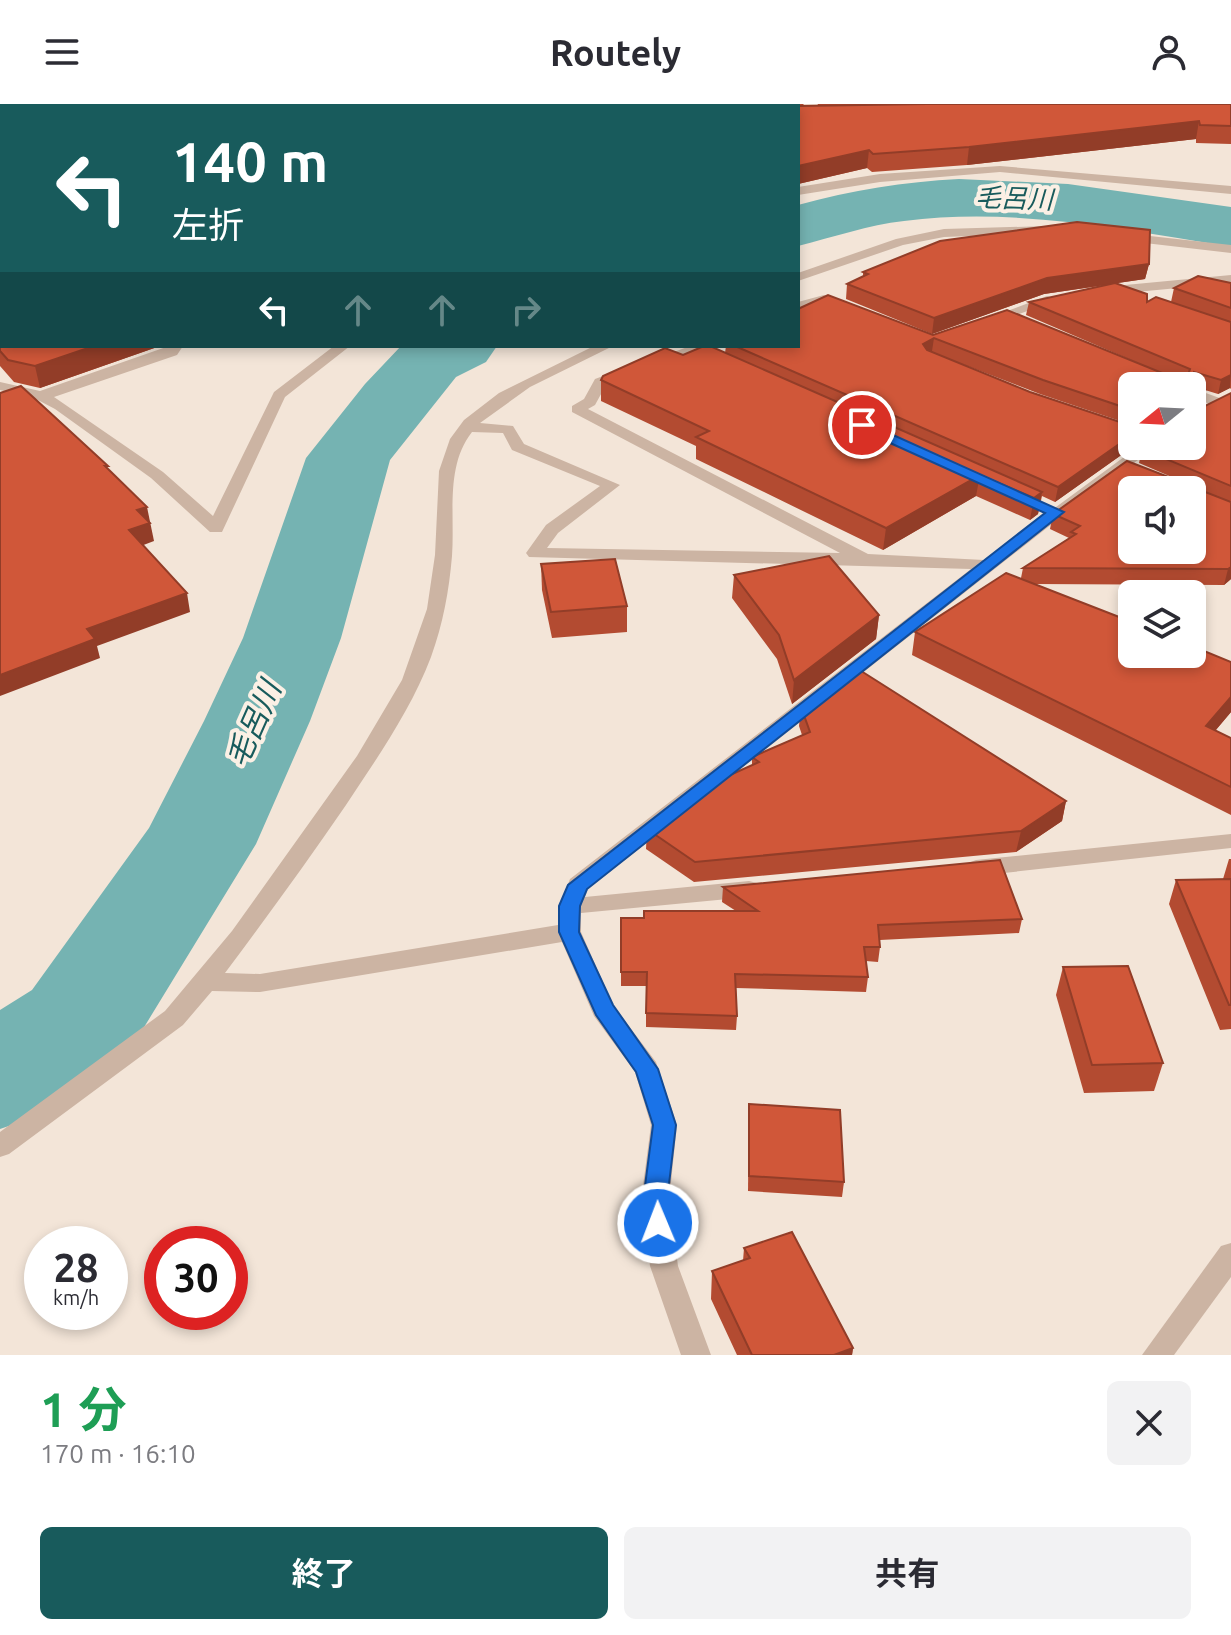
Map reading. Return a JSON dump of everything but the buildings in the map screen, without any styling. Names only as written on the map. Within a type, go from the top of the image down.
[{"type":"street","points":[[800,191],[880,178],[1000,169],[1231,190]]},
{"type":"street","points":[[800,276],[900,242],[944,233],[1062,230]]},
{"type":"street","points":[[1103,235],[1231,249]]},
{"type":"street","points":[[976,326],[1045,301],[1113,289],[1231,279]]},
{"type":"street","points":[[1113,289],[1143,300]]},
{"type":"street","points":[[800,305],[824,299],[851,310]]},
{"type":"street","points":[[1005,315],[1034,327]]},
{"type":"street","points":[[41,396],[172,352],[175,348]]},
{"type":"street","points":[[3,389],[41,396],[60,406],[157,475],[216,528],[279,395],[340,348]]},
{"type":"street","points":[[0,1146],[174,1018],[206,982],[304,850],[389,727],[429,637],[440,590],[445,525],[444,483],[457,440],[512,390],[602,348]]},
{"type":"street","points":[[701,351],[660,359],[600,382],[590,402],[577,409],[864,559]]},
{"type":"street","points":[[1206,411],[1225,400]]},
{"type":"street","points":[[468,427],[508,429],[518,447],[612,485],[552,529],[535,553],[864,559],[988,565]]},
{"type":"street","points":[[696,1355],[664,1266],[655,1201],[664,1125],[647,1069],[603,1009],[569,932],[570,906],[578,885],[988,565],[1049,509],[1131,460]]},
{"type":"street","points":[[1123,466],[1147,475]]},
{"type":"street","points":[[951,870],[1231,841]]},
{"type":"street","points":[[570,906],[768,888]]},
{"type":"street","points":[[206,982],[260,983],[569,932]]},
{"type":"street","points":[[1157,1355],[1231,1255]]},
{"type":"waterway","name":"毛呂川","points":[[800,225],[851,210],[905,201],[959,198],[1068,203],[1231,227]]},
{"type":"waterway","name":"毛呂川","points":[[0,1076],[78,1025],[198,844],[257,721],[292,638],[348,458],[429,361],[455,348]]},
{"type":"route","points":[[658,1223],[655,1201],[664,1125],[647,1069],[603,1009],[569,932],[570,906],[578,885],[1056,512],[862,425]]}]
